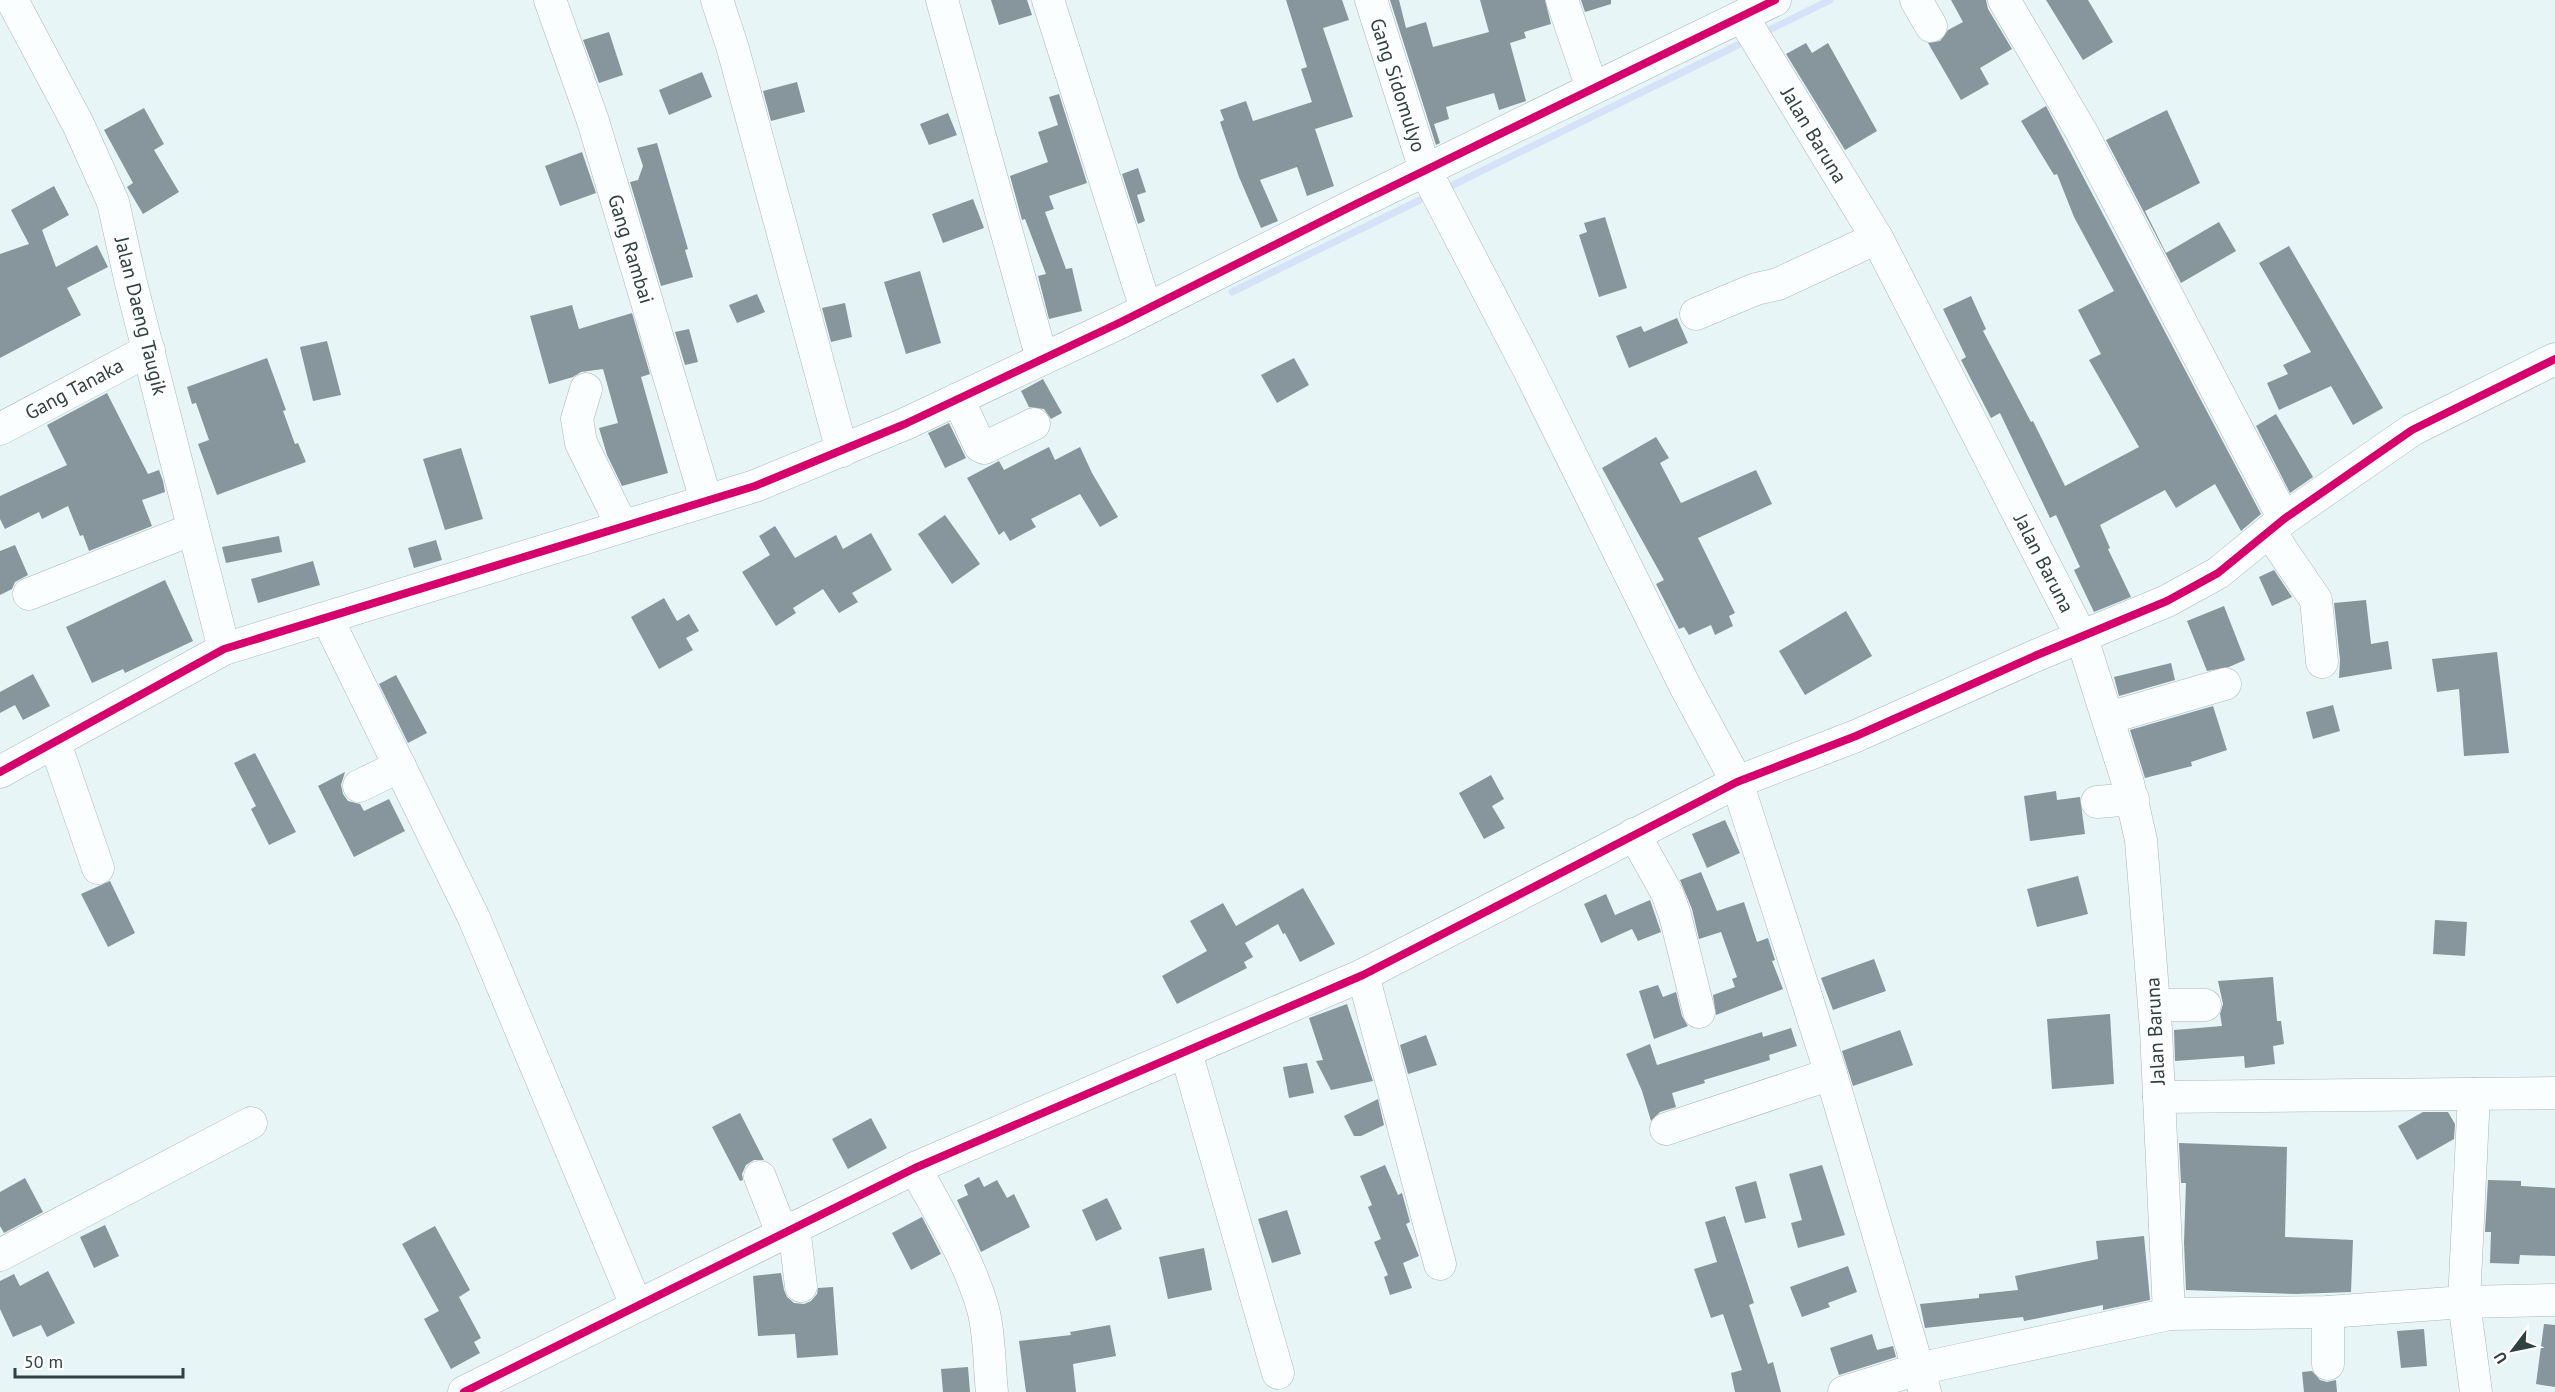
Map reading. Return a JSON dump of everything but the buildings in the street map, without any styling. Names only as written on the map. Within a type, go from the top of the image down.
[{"type":"street","name":"Jalan Daeng Taugik","points":[[12,0],[78,124],[113,202],[224,649]]},
{"type":"street","name":"Gang Rambai","points":[[550,0],[593,121],[705,500]]},
{"type":"street","points":[[717,0],[733,49],[843,451]]},
{"type":"street","points":[[942,0],[1042,358]]},
{"type":"street","points":[[1048,0],[1146,309]]},
{"type":"street","name":"Gang Sidomulyo","points":[[1371,0],[1425,170],[1529,370],[1684,684],[1737,782],[1831,1074],[1921,1380]]},
{"type":"street","points":[[1562,0],[1592,88]]},
{"type":"street","points":[[0,772],[224,649],[755,486],[843,451],[1146,309],[1775,0]]},
{"type":"street","points":[[2004,0],[2081,131],[2316,600],[2322,662]]},
{"type":"street","name":"Jalan Baruna","points":[[1742,16],[1876,238],[2082,638],[2133,799],[2141,840],[2155,1005],[2169,1314]]},
{"type":"street","points":[[1696,314],[1741,295],[1785,281],[1876,238]]},
{"type":"street","name":"Gang Tanaka","points":[[0,429],[149,350]]},
{"type":"street","points":[[464,1392],[915,1168],[1363,975],[1737,782],[1856,736],[2037,655],[2167,601],[2218,573],[2277,525],[2412,430],[2555,359]]},
{"type":"street","points":[[586,389],[577,419],[581,443],[622,526]]},
{"type":"street","points":[[958,399],[980,446],[984,448],[1034,424]]},
{"type":"street","points":[[28,594],[193,529]]},
{"type":"street","points":[[327,618],[474,918],[636,1305]]},
{"type":"street","points":[[2108,718],[2226,684]]},
{"type":"street","points":[[55,743],[98,868]]},
{"type":"street","points":[[358,786],[400,766]]},
{"type":"street","points":[[2097,802],[2133,799]]},
{"type":"street","points":[[1634,834],[1666,893],[1675,915],[1699,1012]]},
{"type":"street","points":[[1363,975],[1440,1264]]},
{"type":"street","points":[[2155,1005],[2205,1005]]},
{"type":"street","points":[[1186,1052],[1278,1373]]},
{"type":"street","points":[[1666,1129],[1831,1074]]},
{"type":"street","points":[[2159,1097],[2555,1093]]},
{"type":"street","points":[[2474,1094],[2464,1302],[2476,1392]]},
{"type":"street","points":[[0,1255],[251,1123]]},
{"type":"street","points":[[915,1168],[963,1255],[975,1285],[983,1312],[992,1392]]},
{"type":"street","points":[[760,1177],[788,1230],[801,1286]]},
{"type":"street","points":[[1844,1392],[1921,1380],[2169,1314],[2328,1312],[2464,1302],[2555,1300]]},
{"type":"street","points":[[2328,1312],[2328,1364]]},
{"type":"waterway","points":[[1771,29],[1830,0]]},
{"type":"waterway","points":[[1453,185],[1738,45]]},
{"type":"waterway","points":[[1232,292],[1420,200]]},
{"type":"cycle path","points":[[0,772],[224,649],[755,486],[905,424],[1121,322],[1356,204],[1775,0]]},
{"type":"cycle path","points":[[464,1392],[915,1168],[1363,975],[1737,782],[1856,736],[2037,655],[2167,601],[2218,573],[2284,519],[2412,430],[2555,359]]}]
